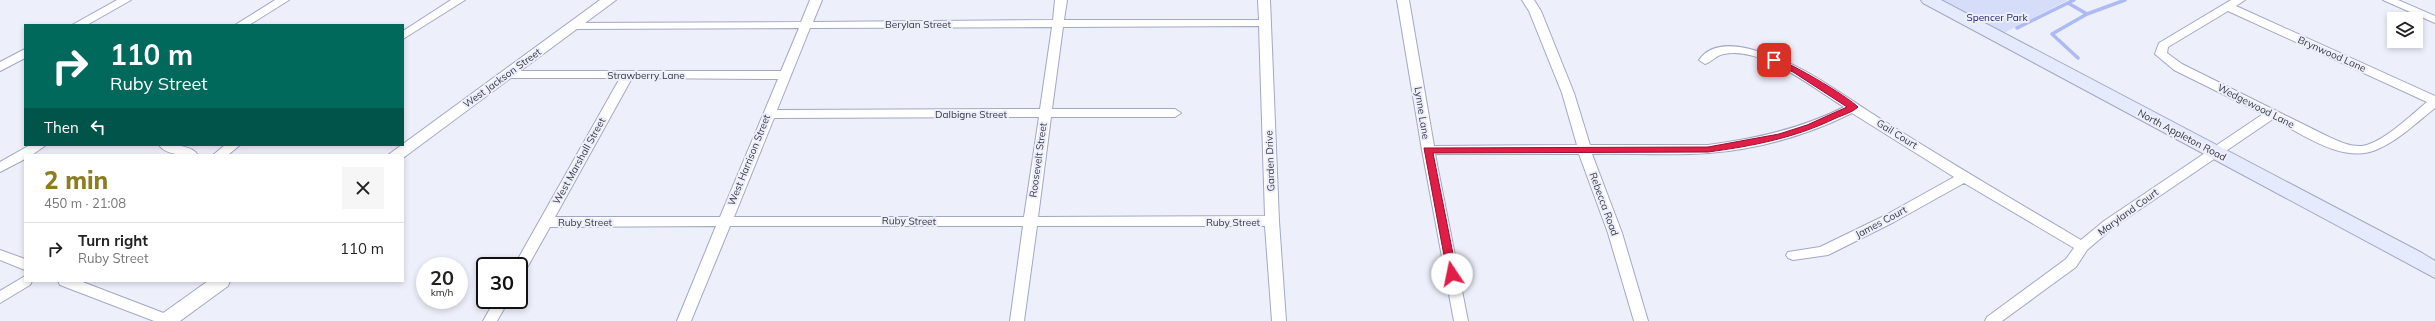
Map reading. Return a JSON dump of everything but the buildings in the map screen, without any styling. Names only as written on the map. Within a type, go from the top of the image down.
[{"type":"main road","name":"North Appleton Road","points":[[1929,0],[2415,258],[2435,271]]},
{"type":"street","points":[[80,24],[125,0]]},
{"type":"street","points":[[243,24],[283,0]]},
{"type":"street","points":[[404,35],[459,0]]},
{"type":"street","name":"West Jackson Street","points":[[397,154],[609,0]]},
{"type":"street","name":"West Harrison Street","points":[[684,321],[816,0]]},
{"type":"street","name":"Roosevelt Street","points":[[1017,321],[1029,222],[1061,0]]},
{"type":"street","name":"Garden Drive","points":[[1264,0],[1272,222],[1279,321]]},
{"type":"street","name":"Lynne Lane","points":[[1403,0],[1428,150],[1461,321]]},
{"type":"street","name":"Rebecca Road","points":[[1528,0],[1535,11],[1568,93],[1585,151],[1615,233],[1641,321]]},
{"type":"street","points":[[2228,7],[2239,0]]},
{"type":"street","points":[[2389,0],[2435,20]]},
{"type":"street","name":"Wedgewood Lane","points":[[2228,7],[2163,45],[2161,54],[2178,67],[2332,144],[2354,150],[2367,149],[2380,143],[2435,101]]},
{"type":"street","name":"Brynwood Lane","points":[[2228,7],[2435,101]]},
{"type":"street","name":"Berylan Street","points":[[572,26],[1265,23]]},
{"type":"street","name":"Gail Court","points":[[1705,60],[1718,51],[1730,49],[1763,56],[1796,70],[1964,177],[2082,247]]},
{"type":"street","points":[[0,67],[24,54]]},
{"type":"street","name":"Strawberry Lane","points":[[507,74],[784,75]]},
{"type":"street","name":"West Marshall Street","points":[[526,257],[628,75]]},
{"type":"street","points":[[1428,150],[1708,150],[1747,144],[1811,127],[1854,107]]},
{"type":"street","name":"Dalbigne Street","points":[[768,114],[1175,113]]},
{"type":"street","name":"Maryland Court","points":[[1992,321],[2071,263],[2082,247],[2115,220],[2272,114]]},
{"type":"street","points":[[24,154],[38,146]]},
{"type":"street","points":[[168,146],[189,154]]},
{"type":"street","points":[[220,154],[232,146]]},
{"type":"street","points":[[0,168],[24,154]]},
{"type":"street","name":"James Court","points":[[1793,255],[1823,252],[1889,219],[1964,177]]},
{"type":"street","name":"Ruby Street","points":[[545,222],[1272,222]]},
{"type":"street","points":[[0,256],[24,265]]},
{"type":"street","points":[[0,298],[24,282]]},
{"type":"street","points":[[68,282],[167,321],[220,282]]},
{"type":"street","points":[[490,321],[497,309]]},
{"type":"green space","name":"Spencer Park","points":[[1929,0],[2068,0],[1998,36]]},
{"type":"waterway","points":[[2017,28],[2074,0]]},
{"type":"waterway","points":[[2087,14],[2125,0]]},
{"type":"waterway","points":[[2068,3],[2087,14]]},
{"type":"waterway","points":[[2078,58],[2052,34],[2087,14]]},
{"type":"route","points":[[1452,274],[1428,150],[1708,150],[1781,137],[1811,127],[1854,107],[1796,70],[1774,60]]}]
